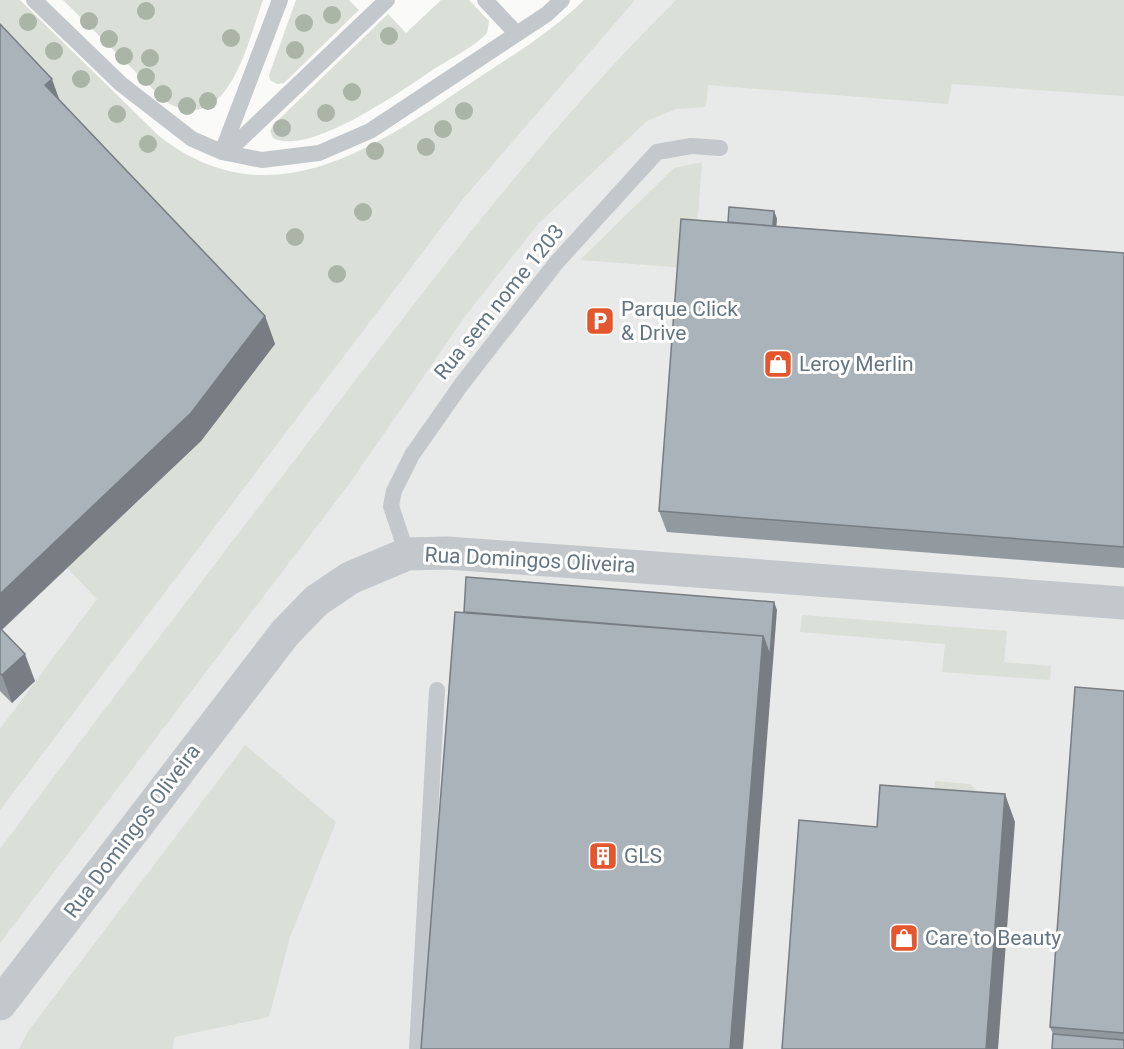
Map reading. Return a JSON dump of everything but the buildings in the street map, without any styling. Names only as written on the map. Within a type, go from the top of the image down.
[{"type":"street","name":"Rua Domingos Oliveira","points":[[0,1004],[285,633],[316,601],[350,578],[407,554],[447,553],[566,561],[1124,603]]},
{"type":"lane","points":[[34,0],[121,84],[192,139],[224,153],[262,160],[319,153],[370,131],[547,14],[562,0]]},
{"type":"lane","points":[[224,153],[280,0]]},
{"type":"lane","points":[[224,153],[387,0]]},
{"type":"lane","points":[[485,0],[517,34]]},
{"type":"lane","name":"Rua sem nome 1203","points":[[407,554],[391,506],[394,491],[426,432],[467,376],[556,263],[657,152],[692,146],[720,148]]},
{"type":"lane","points":[[417,1049],[437,690]]},
{"type":"shaded area","points":[[0,0],[20,0],[159,136],[200,161],[240,173],[279,174],[318,167],[356,152],[393,133],[527,46],[584,0],[635,0],[463,199],[0,810],[0,729],[97,599],[67,568],[201,441],[275,344],[0,42]]},
{"type":"shaded area","points":[[63,0],[263,0],[242,60],[232,80],[220,97],[205,108],[187,110],[165,101]]},
{"type":"shaded area","points":[[296,0],[349,0],[359,10],[284,83],[277,84],[270,80],[269,75]]},
{"type":"shaded area","points":[[441,0],[469,0],[489,21],[487,33],[469,48],[379,105],[332,130],[309,138],[289,141],[273,138],[270,131],[273,125],[388,14],[406,33]]},
{"type":"shaded area","points":[[593,0],[1124,0],[1124,1049],[0,1049],[0,7],[301,327]]},
{"type":"shaded area","points":[[676,0],[1124,0],[1124,96],[952,84],[948,104],[708,85],[706,107],[676,109],[647,121],[538,224],[466,315],[352,480],[0,943],[0,849],[443,267],[578,103]]},
{"type":"shaded area","points":[[702,162],[696,241],[687,268],[580,260],[674,168]]},
{"type":"shaded area","points":[[802,615],[1007,631],[1004,662],[1051,666],[1050,680],[942,672],[945,644],[800,632]]},
{"type":"shaded area","points":[[245,745],[336,822],[290,937],[269,1017],[174,1037],[173,1049],[19,1049],[29,1030]]},
{"type":"shaded area","points":[[935,781],[970,784],[979,793],[933,816]]},
{"type":"place","name":"Parque Click & Drive","points":[[600,321]]},
{"type":"place","name":"Leroy Merlin","points":[[778,364]]},
{"type":"place","name":"GLS","points":[[603,856]]},
{"type":"place","name":"Care to Beauty","points":[[904,938]]}]
